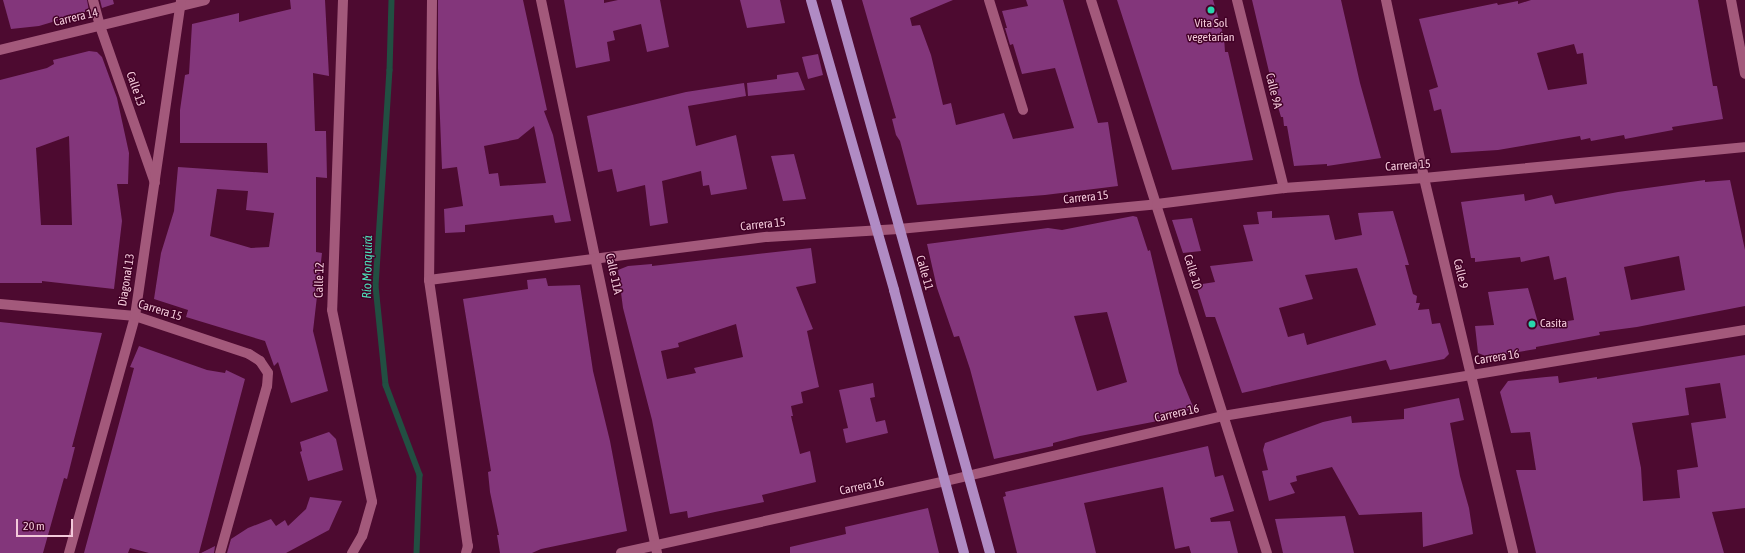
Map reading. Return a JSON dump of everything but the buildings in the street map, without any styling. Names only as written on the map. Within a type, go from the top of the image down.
[{"type":"main road","points":[[811,0],[946,481],[964,553]]},
{"type":"main road","name":"Calle 11","points":[[836,0],[990,553]]},
{"type":"street","name":"Calle 13","points":[[94,0],[100,26],[156,185]]},
{"type":"street","name":"Carrera 14","points":[[0,50],[100,26],[180,3],[205,0]]},
{"type":"street","name":"Calle 12","points":[[343,0],[332,310],[372,502],[362,536],[352,553]]},
{"type":"street","points":[[432,0],[429,280],[468,546],[466,553]]},
{"type":"street","name":"Calle 11A","points":[[541,0],[656,549]]},
{"type":"street","points":[[989,0],[1023,110]]},
{"type":"street","name":"Calle 10","points":[[1091,0],[1267,553]]},
{"type":"street","name":"Calle 9A","points":[[1237,0],[1284,188]]},
{"type":"street","name":"Calle 9","points":[[1386,0],[1424,178],[1513,553]]},
{"type":"street","points":[[1731,0],[1745,74]]},
{"type":"street","name":"Diagonal 13","points":[[69,553],[135,316],[156,185],[180,3]]},
{"type":"street","name":"Carrera 15","points":[[429,280],[596,257],[767,237],[876,229],[899,229],[1157,204],[1284,188],[1424,178],[1745,147]]},
{"type":"street","name":"Carrera 15","points":[[0,304],[135,316],[249,354],[260,361],[268,373],[267,386],[220,553]]},
{"type":"street","name":"Carrera 16","points":[[622,553],[656,549],[1223,416],[1745,330]]},
{"type":"waterway","name":"Río Monquirá","points":[[392,0],[390,70],[376,286],[386,385],[420,475],[417,553]]},
{"type":"place","name":"Vita Sol vegetarian","points":[[1211,10]]},
{"type":"place","name":"Casita","points":[[1532,324]]}]
